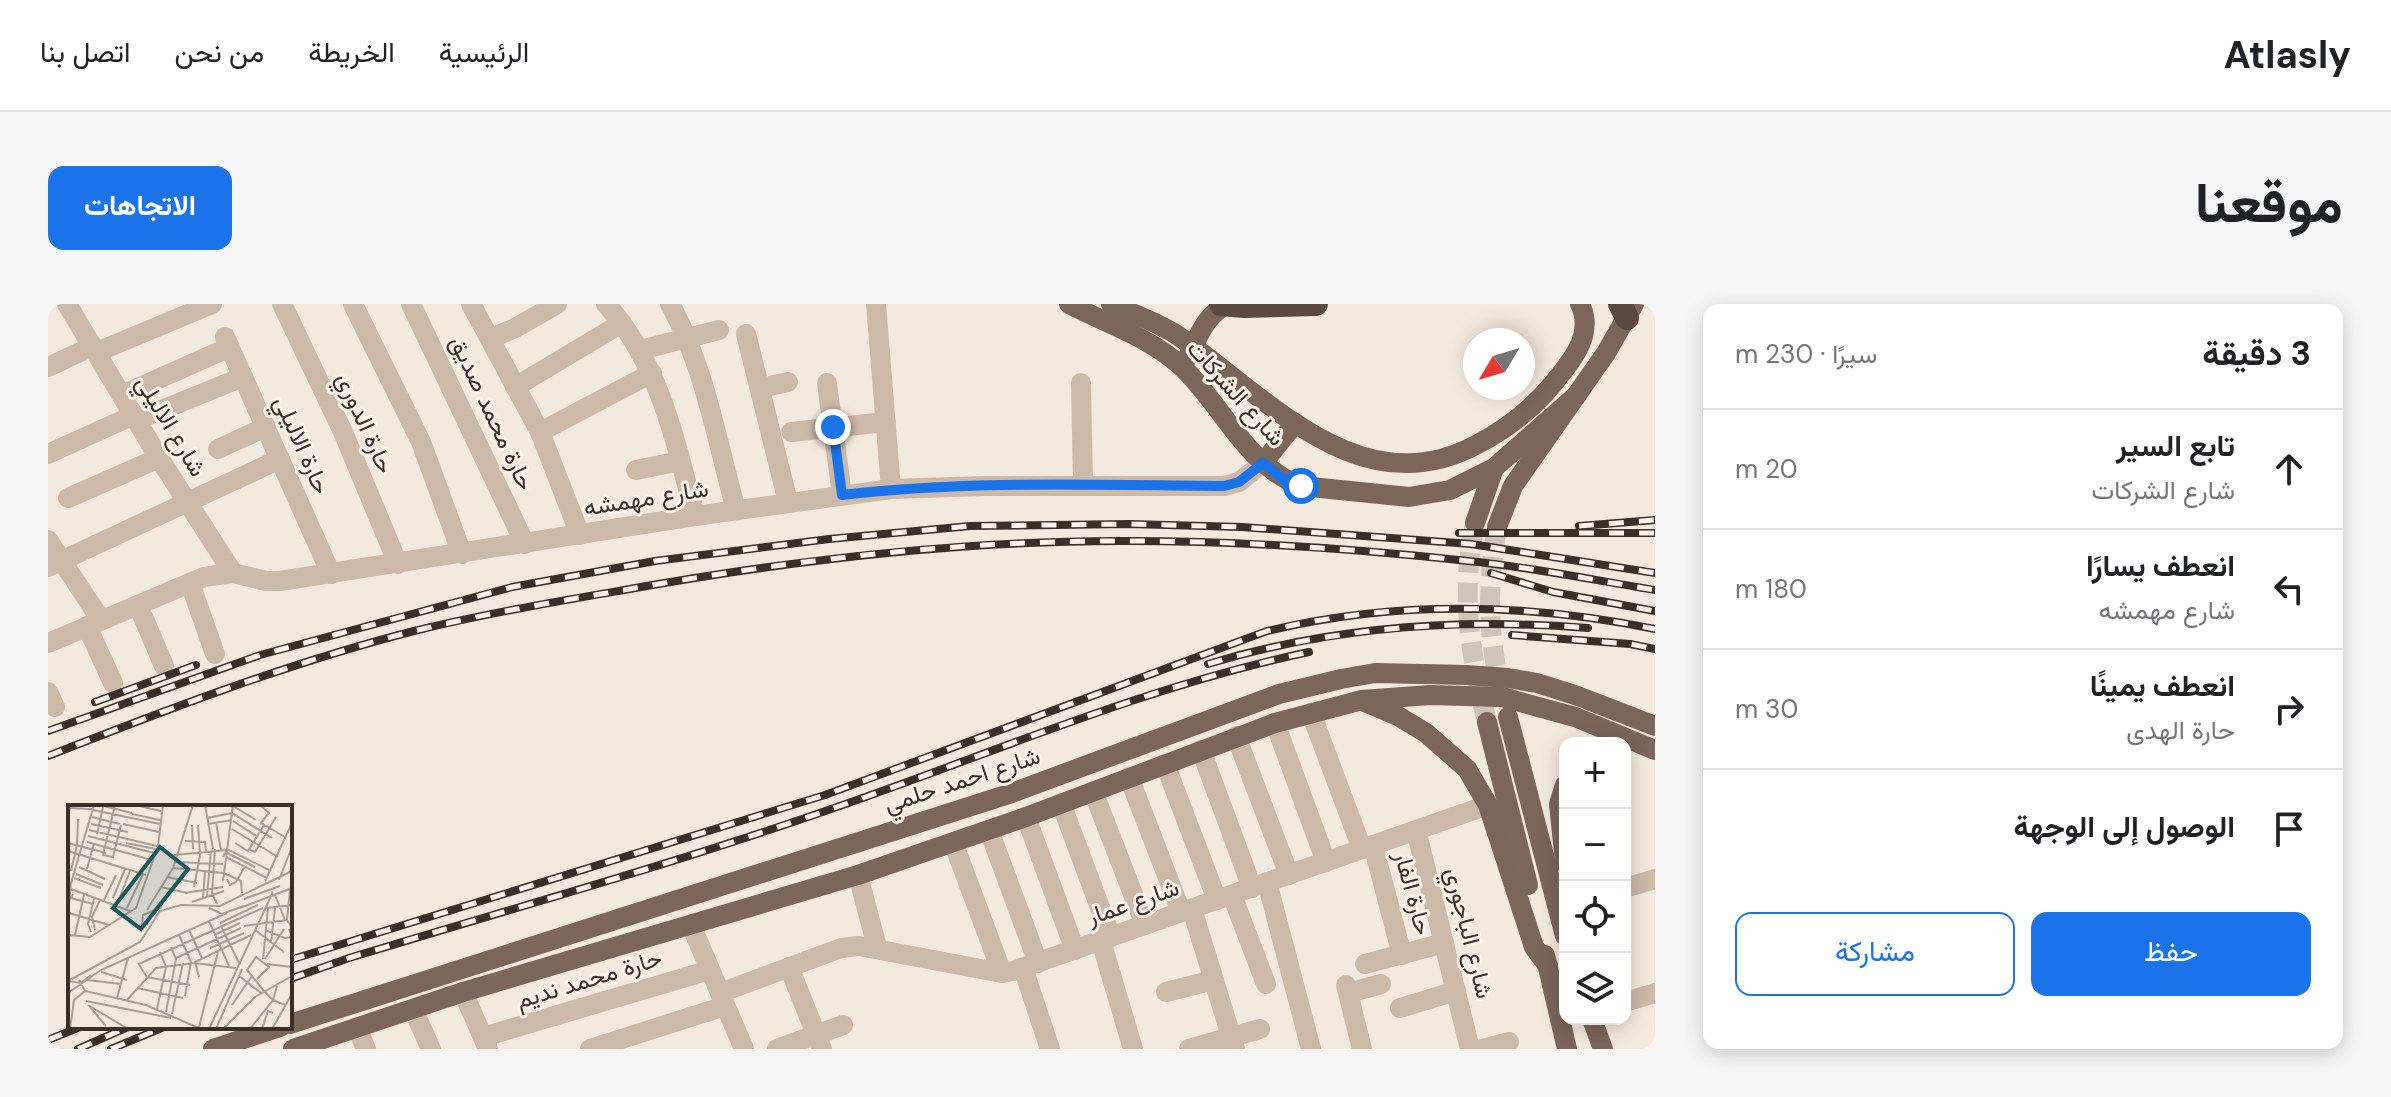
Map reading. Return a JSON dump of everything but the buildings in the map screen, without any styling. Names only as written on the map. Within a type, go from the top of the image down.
[{"type":"highway","points":[[1221,304],[1316,304]]},
{"type":"main road","name":"شارع الشركات","points":[[1069,304],[1140,337],[1183,368],[1263,463],[1284,480],[1301,486],[1399,497],[1450,490],[1494,468],[1577,395]]},
{"type":"main road","name":"شارع الشركات","points":[[1111,304],[1167,329],[1295,423],[1337,448],[1366,459],[1398,464],[1429,462],[1459,454],[1523,414],[1550,388],[1582,344],[1585,327],[1580,304]]},
{"type":"main road","points":[[1183,368],[1199,332],[1209,318],[1228,304]]},
{"type":"main road","points":[[1497,527],[1513,486],[1577,395],[1627,309]]},
{"type":"main road","points":[[1263,463],[1295,423]]},
{"type":"main road","points":[[1475,523],[1494,468]]},
{"type":"main road","name":"شارع احمد حلمي","points":[[292,1023],[1009,794],[1279,694],[1375,673],[1467,675],[1537,683],[1655,726]]},
{"type":"main road","points":[[293,1049],[463,992],[858,875],[1022,818],[1236,736],[1362,700],[1430,695],[1502,697],[1575,717],[1639,747]]},
{"type":"main road","points":[[1362,700],[1398,716],[1448,750],[1467,769],[1488,805],[1534,947],[1548,966]]},
{"type":"main road","points":[[1508,717],[1559,913]]},
{"type":"main road","points":[[1487,722],[1567,1049]]},
{"type":"main road","points":[[1009,794],[1022,818]]},
{"type":"main road","points":[[1594,1025],[1603,1049]]},
{"type":"main road","points":[[213,1049],[274,1029]]},
{"type":"street","name":"شارع الاليلي","points":[[67,304],[186,502],[233,573]]},
{"type":"street","points":[[48,367],[212,304]]},
{"type":"street","name":"حارة الدوري","points":[[282,304],[343,432],[398,564]]},
{"type":"street","points":[[353,304],[421,442],[462,554]]},
{"type":"street","name":"حارة محمد صديق","points":[[411,304],[525,544]]},
{"type":"street","points":[[471,304],[540,432],[580,535]]},
{"type":"street","points":[[490,339],[557,304]]},
{"type":"street","points":[[606,304],[622,323],[652,373],[669,417],[695,516]]},
{"type":"street","points":[[670,304],[700,378],[736,510]]},
{"type":"street","points":[[876,304],[891,489]]},
{"type":"street","points":[[515,387],[622,323]]},
{"type":"street","points":[[640,350],[719,330]]},
{"type":"street","points":[[746,334],[788,502]]},
{"type":"street","name":"حارة الاليلي","points":[[122,395],[228,342],[331,574]]},
{"type":"street","points":[[540,432],[652,373]]},
{"type":"street","points":[[48,454],[135,417],[243,377]]},
{"type":"street","points":[[761,388],[788,382]]},
{"type":"street","points":[[827,383],[842,495]]},
{"type":"street","points":[[1081,383],[1083,485]]},
{"type":"street","points":[[791,432],[886,422]]},
{"type":"street","points":[[218,449],[266,427]]},
{"type":"street","points":[[68,498],[159,458]]},
{"type":"street","points":[[55,564],[280,459]]},
{"type":"street","points":[[636,470],[680,461]]},
{"type":"street","name":"شارع مهمشه","points":[[48,643],[220,573],[280,581],[695,516],[891,489],[1224,486],[1239,482],[1263,463]]},
{"type":"street","points":[[48,540],[55,564],[94,623],[113,683]]},
{"type":"street","points":[[190,583],[215,654]]},
{"type":"street","points":[[138,605],[164,666]]},
{"type":"street","name":"حارة الفار","points":[[1311,713],[1368,847],[1402,955]]},
{"type":"street","points":[[1275,723],[1326,862]]},
{"type":"street","points":[[1236,736],[1289,875]]},
{"type":"street","points":[[1201,750],[1266,984]]},
{"type":"street","points":[[1165,764],[1242,891],[1311,1049]]},
{"type":"street","points":[[1129,777],[1187,910],[1214,980],[1233,1043]]},
{"type":"street","points":[[1093,791],[1145,925]]},
{"type":"street","points":[[1061,803],[1106,939],[1133,1049]]},
{"type":"street","name":"شارع عمار","points":[[590,1049],[723,999],[789,967],[841,948],[877,947],[1002,973],[1488,805]]},
{"type":"street","points":[[1022,818],[1075,950]]},
{"type":"street","points":[[989,830],[1031,965],[1050,1049]]},
{"type":"street","name":"شارع الباجوري","points":[[1416,830],[1470,1049]]},
{"type":"street","points":[[953,842],[1002,973]]},
{"type":"street","points":[[858,875],[877,947]]},
{"type":"street","points":[[1631,886],[1655,879]]},
{"type":"street","points":[[691,925],[744,1049]]},
{"type":"street","points":[[1365,964],[1444,943]]},
{"type":"street","points":[[789,967],[820,1042]]},
{"type":"street","name":"حارة محمد نديم","points":[[486,1043],[710,970]]},
{"type":"street","points":[[1166,992],[1214,980]]},
{"type":"street","points":[[1362,1049],[1348,989],[1381,984]]},
{"type":"street","points":[[1400,1008],[1456,991]]},
{"type":"street","points":[[463,992],[486,1043]]},
{"type":"street","points":[[1631,1000],[1655,993]]},
{"type":"street","points":[[413,1009],[431,1049]]},
{"type":"street","points":[[777,1049],[820,1042],[843,1025]]},
{"type":"street","points":[[357,1028],[366,1049]]},
{"type":"street","points":[[1189,1049],[1233,1043],[1260,1029]]},
{"type":"street","points":[[1483,1049],[1509,1042]]},
{"type":"tunnel","points":[[1475,523],[1468,575],[1469,623],[1487,722]]},
{"type":"tunnel","points":[[1497,527],[1490,610],[1493,651],[1502,694]]},
{"type":"railway","points":[[1579,526],[1655,520]]},
{"type":"railway","points":[[48,731],[260,655],[512,587],[655,561],[829,539],[970,526],[1129,524],[1242,527],[1471,544],[1655,573]]},
{"type":"railway","points":[[1459,533],[1655,533]]},
{"type":"railway","points":[[48,756],[275,672],[414,631],[687,579],[876,554],[1067,542],[1258,544],[1492,564],[1655,590]]},
{"type":"railway","points":[[1491,573],[1553,592],[1655,611]]},
{"type":"railway","points":[[292,959],[825,795],[1267,631],[1364,614],[1461,609],[1558,614],[1655,629]]},
{"type":"railway","points":[[1208,664],[1301,641],[1396,628],[1492,624],[1588,628]]},
{"type":"railway","points":[[1512,635],[1630,644],[1655,649]]},
{"type":"railway","points":[[292,978],[349,958],[774,829],[1128,702],[1248,666],[1309,652]]},
{"type":"railway","points":[[95,702],[196,665]]},
{"type":"railway","points":[[48,1040],[75,1029]]},
{"type":"railway","points":[[78,1049],[123,1029]]},
{"type":"railway","points":[[111,1049],[159,1029]]},
{"type":"route","points":[[833,427],[842,495],[891,489],[966,486],[1224,486],[1239,482],[1263,463],[1284,480],[1301,486]]}]
